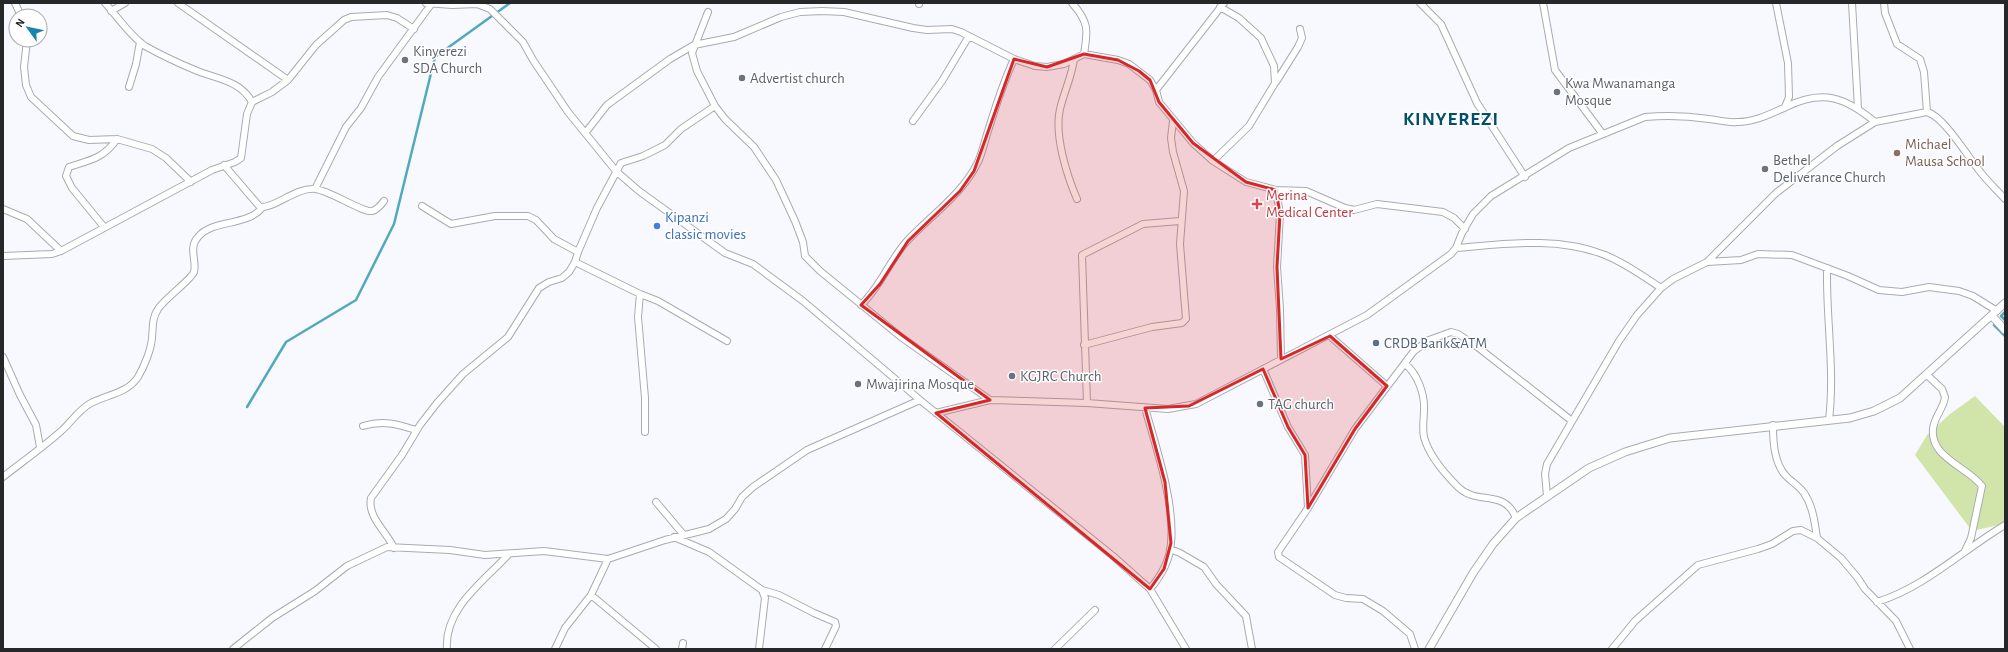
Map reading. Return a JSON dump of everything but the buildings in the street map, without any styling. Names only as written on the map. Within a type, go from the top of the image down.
[{"type":"street","points":[[105,3],[140,42],[186,67],[232,83],[244,89],[252,102]]},
{"type":"street","points":[[111,11],[125,3]]},
{"type":"street","points":[[178,3],[288,80]]},
{"type":"street","points":[[315,188],[346,127],[361,108],[378,77],[414,29],[430,3],[477,3],[490,9],[518,35],[564,106],[616,171],[639,191],[725,253],[753,264],[767,274],[855,344],[920,400],[1107,552],[1150,589],[1186,649]]},
{"type":"street","points":[[1072,3],[1086,23],[1087,34],[1084,54]]},
{"type":"street","points":[[1420,3],[1441,24],[1476,103],[1525,177]]},
{"type":"street","points":[[1543,3],[1555,70],[1602,134]]},
{"type":"street","points":[[1776,3],[1788,63],[1789,97],[1785,107]]},
{"type":"street","points":[[1852,3],[1858,108]]},
{"type":"street","points":[[1884,3],[1885,13],[1897,44],[1920,59],[1924,72],[1927,112]]},
{"type":"street","points":[[1156,90],[1222,5],[1261,38],[1274,66],[1275,83]]},
{"type":"street","points":[[586,132],[607,105],[670,59],[694,45],[734,37],[781,17],[800,12],[822,11],[866,16],[927,30],[952,29],[1014,59],[1035,66],[1064,64],[1084,54],[1118,60],[1129,64],[1150,80],[1156,90],[1159,102],[1193,144],[1213,161],[1246,182],[1276,190],[1306,191],[1329,202],[1354,210],[1377,204],[1443,212],[1454,218],[1465,229]]},
{"type":"street","points":[[708,12],[692,53],[697,71],[715,106],[725,119],[754,147],[773,174],[795,221],[803,242],[805,256],[820,271],[902,337],[990,400]]},
{"type":"street","points":[[3,256],[52,254],[61,251],[191,182],[241,158],[247,114],[252,102],[276,89],[288,80],[322,39],[351,17],[387,15],[397,18],[414,29]]},
{"type":"street","points":[[1213,161],[1249,126],[1298,46],[1302,38],[1300,29]]},
{"type":"street","points":[[913,121],[942,81],[969,36]]},
{"type":"street","points":[[129,87],[135,71],[140,42]]},
{"type":"street","points":[[26,48],[24,67],[26,85],[31,97],[73,136],[89,140],[117,139],[152,149],[166,158],[191,182]]},
{"type":"street","points":[[861,305],[880,284],[894,259],[908,241],[960,191],[974,171],[992,117],[1014,59]]},
{"type":"street","points":[[1074,59],[1073,70],[1060,109],[1058,123],[1066,175],[1077,199]]},
{"type":"street","points":[[936,413],[990,400],[1087,403],[1168,410],[1190,406],[1281,359],[1330,336],[1367,315],[1438,264],[1456,248],[1473,214],[1490,196],[1525,177],[1569,148],[1645,117],[1658,116],[1701,118],[1736,122],[1749,121],[1771,115],[1803,99],[1819,96],[1831,97],[1858,108],[1875,122]]},
{"type":"street","points":[[394,548],[372,514],[369,505],[371,498],[402,455],[416,430],[437,403],[463,374],[508,337],[539,288],[549,282],[565,276],[575,262],[597,208],[621,163],[626,160],[634,159],[665,145],[681,129],[715,106]]},
{"type":"street","points":[[1547,496],[1545,474],[1547,464],[1619,341],[1637,315],[1661,288],[1673,279],[1707,262],[1776,193],[1837,146],[1875,122],[1927,112],[1931,113],[1948,130],[1978,170],[2005,199]]},
{"type":"street","points":[[1084,345],[1152,327],[1182,323],[1186,321],[1181,268],[1180,221],[1184,190],[1173,152],[1171,138],[1173,121]]},
{"type":"street","points":[[104,227],[72,188],[66,176],[69,167],[93,160],[106,152],[117,139]]},
{"type":"street","points":[[224,165],[256,204],[263,207]]},
{"type":"street","points":[[3,477],[60,433],[78,413],[90,404],[133,384],[149,350],[152,338],[152,325],[158,309],[165,300],[190,277],[194,271],[192,247],[198,236],[211,228],[253,216],[263,207],[298,192],[315,188],[334,194],[368,210],[376,209],[384,201]]},
{"type":"street","points":[[1276,190],[1280,214],[1277,266],[1281,359]]},
{"type":"street","points":[[422,206],[451,224],[495,216],[528,216],[536,220],[554,239],[578,252]]},
{"type":"street","points":[[3,209],[27,219],[61,251]]},
{"type":"street","points":[[1087,403],[1082,255],[1143,224],[1180,221]]},
{"type":"street","points":[[1456,248],[1534,242],[1580,248],[1615,260],[1661,288]]},
{"type":"street","points":[[1707,262],[1741,260],[1758,254],[1792,255],[1879,290],[1902,292],[1929,287],[1959,291],[1973,296],[1994,314],[2005,330]]},
{"type":"street","points":[[575,262],[640,294],[658,301],[727,341]]},
{"type":"street","points":[[1827,268],[1829,347],[1832,365],[1832,400],[1829,420]]},
{"type":"street","points":[[640,294],[638,317],[645,398],[645,432]]},
{"type":"street","points":[[1429,649],[1473,573],[1493,544],[1516,518],[1589,468],[1625,452],[1670,438],[1772,425],[1850,418],[1874,411],[1900,398],[2005,303]]},
{"type":"street","points":[[1415,649],[1410,634],[1383,611],[1363,599],[1346,598],[1335,595],[1279,557],[1278,552],[1308,508],[1355,430],[1414,352],[1429,340],[1451,332],[1458,334],[1495,360],[1572,421]]},
{"type":"street","points":[[1330,336],[1387,386]]},
{"type":"street","points":[[3,357],[20,395],[36,425],[40,447]]},
{"type":"street","points":[[1404,364],[1410,368],[1419,386],[1424,409],[1424,437],[1434,457],[1466,493],[1476,497],[1499,500],[1512,510],[1516,518]]},
{"type":"street","points":[[1263,369],[1288,427],[1305,455],[1308,508]]},
{"type":"street","points":[[1927,375],[1942,389],[1945,398],[1933,424],[1933,436],[1938,448],[1947,459],[1982,486],[1971,538],[1965,551]]},
{"type":"street","points":[[233,649],[272,618],[315,591],[347,566],[382,550],[394,548],[450,550],[485,555],[508,555],[544,550],[608,559],[683,534],[709,529],[726,519],[735,509],[742,497],[753,487],[806,450],[920,400]]},
{"type":"street","points":[[1145,408],[1165,482],[1170,521],[1170,548],[1164,569],[1150,589]]},
{"type":"street","points":[[362,426],[377,422],[389,422],[416,430]]},
{"type":"street","points":[[1772,425],[1773,442],[1777,457],[1785,475],[1805,494],[1814,518],[1817,538]]},
{"type":"street","points":[[656,502],[683,534]]},
{"type":"street","points":[[1877,602],[1905,591],[1923,581],[2005,525]]},
{"type":"street","points":[[1612,649],[1635,621],[1698,565],[1727,556],[1758,549],[1772,544],[1793,531],[1801,530],[1817,538],[1841,558],[1858,577],[1864,589],[1896,621],[1910,649]]},
{"type":"street","points":[[674,537],[709,552],[762,590],[779,595],[835,622],[836,626],[825,649]]},
{"type":"street","points":[[1170,548],[1180,552],[1204,567],[1216,584],[1246,616],[1252,649]]},
{"type":"street","points":[[447,649],[446,636],[450,623],[460,607],[508,555]]},
{"type":"street","points":[[556,649],[565,628],[591,595],[608,559]]},
{"type":"street","points":[[759,649],[765,598],[762,590]]},
{"type":"street","points":[[591,595],[656,649]]},
{"type":"street","points":[[1055,649],[1096,610]]},
{"type":"highlighted area","points":[[1084,54],[1118,60],[1139,71],[1150,80],[1159,102],[1193,143],[1246,182],[1276,190],[1280,214],[1277,267],[1281,359],[1330,336],[1387,386],[1355,429],[1308,508],[1305,455],[1288,427],[1263,369],[1189,406],[1145,408],[1165,482],[1171,543],[1164,569],[1150,589],[936,413],[990,400],[861,305],[880,284],[908,241],[960,191],[974,171],[1014,59],[1047,67]]},
{"type":"green space","points":[[1975,396],[2005,427],[2005,521],[1999,525],[1972,531],[1915,455],[1927,435],[1950,414]]},
{"type":"waterway","points":[[247,407],[286,342],[356,300],[394,224],[435,57],[510,3]]},
{"type":"waterway","points":[[2005,312],[2001,316],[2005,320]]},
{"type":"waterway","points":[[1994,325],[2005,336]]},
{"type":"place","name":"Kinyerezi SDA Church","points":[[405,60]]},
{"type":"place","name":"Advertist church","points":[[742,78]]},
{"type":"place","name":"Kwa Mwanamanga Mosque","points":[[1557,92]]},
{"type":"place","name":"Michael Mausa School","points":[[1897,153]]},
{"type":"place","name":"Bethel Deliverance Church","points":[[1765,169]]},
{"type":"place","name":"Merina Medical Center","points":[[1257,204]]},
{"type":"place","name":"Kipanzi classic movies","points":[[657,226]]},
{"type":"place","name":"CRDB Bank&ATM","points":[[1376,343]]},
{"type":"place","name":"KGJRC Church","points":[[1012,376]]},
{"type":"place","name":"Mwajirina Mosque","points":[[858,384]]},
{"type":"place","name":"TAG church","points":[[1260,404]]},
{"type":"district","name":"KINYEREZI","points":[[1451,118]]}]
